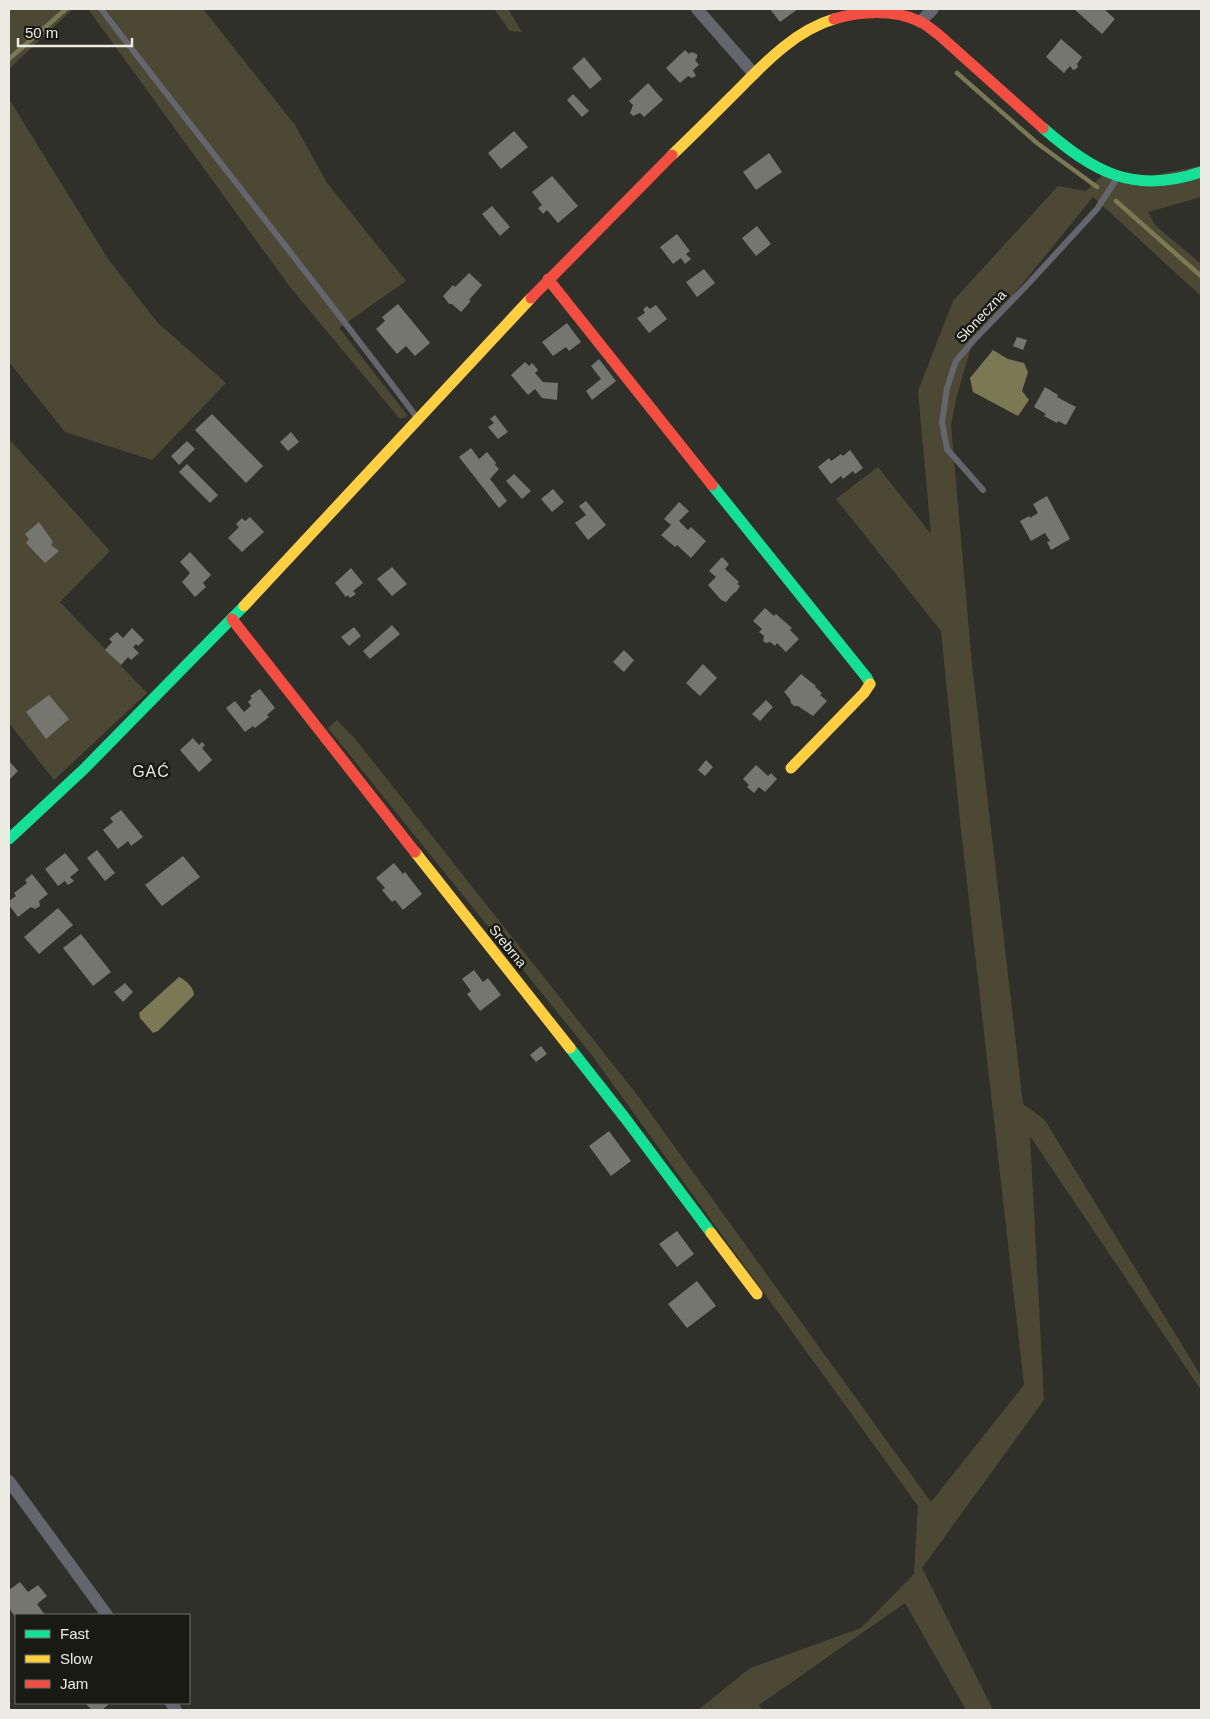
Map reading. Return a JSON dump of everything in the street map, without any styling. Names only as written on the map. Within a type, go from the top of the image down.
[{"type":"street","points":[[696,9],[754,74]]},
{"type":"street","points":[[920,22],[932,9]]},
{"type":"street","points":[[9,839],[84,768],[232,619],[548,279],[754,74],[791,43],[818,26],[848,15],[874,13],[895,14],[920,22],[938,34],[1062,145],[1092,165],[1117,177],[1156,182],[1177,179],[1201,172]]},
{"type":"street","points":[[548,279],[626,379],[867,678],[870,685],[864,694],[791,768]]},
{"type":"street","name":"Srebrna","points":[[232,619],[626,1118],[757,1294]]},
{"type":"street","points":[[9,1482],[105,1614]]},
{"type":"lane","points":[[101,9],[170,100],[336,309],[419,420]]},
{"type":"lane","name":"Słoneczna","points":[[983,490],[947,449],[942,422],[947,388],[956,361],[1097,209],[1117,177]]},
{"type":"shaded area","points":[[9,9],[73,9],[9,69]]},
{"type":"shaded area","points":[[88,9],[203,9],[295,125],[327,183],[406,281],[339,328],[408,416],[400,419],[290,287]]},
{"type":"shaded area","points":[[494,9],[508,9],[522,32],[510,31]]},
{"type":"shaded area","points":[[9,99],[108,259],[157,322],[226,383],[152,460],[65,432],[9,362]]},
{"type":"shaded area","points":[[1201,166],[1201,197],[1148,212],[1155,225],[1201,264],[1201,296],[1093,197],[971,347],[956,399],[951,425],[972,665],[1023,1104],[1044,1119],[1201,1376],[1201,1390],[1030,1136],[1044,1400],[922,1568],[993,1710],[966,1710],[905,1603],[759,1705],[762,1710],[698,1710],[750,1668],[861,1628],[914,1574],[918,1506],[591,1054],[328,728],[337,720],[356,740],[638,1096],[931,1502],[1024,1385],[960,821],[941,631],[836,499],[878,467],[931,534],[918,391],[953,301],[1058,186],[1086,191],[1109,169],[1130,180]]},
{"type":"shaded area","points":[[993,350],[1008,359],[1024,363],[1028,372],[1022,391],[1029,400],[1018,416],[973,392],[970,378]]},
{"type":"shaded area","points":[[9,439],[110,551],[60,602],[147,693],[54,780],[9,723]]},
{"type":"shaded area","points":[[179,977],[189,984],[194,995],[158,1031],[153,1033],[140,1018],[139,1013]]},
{"type":"building","points":[[770,9],[798,9],[780,22]]},
{"type":"building","points":[[1074,9],[1104,9],[1115,19],[1102,34]]},
{"type":"building","points":[[1061,39],[1082,57],[1076,69],[1073,70],[1070,66],[1064,73],[1046,57]]},
{"type":"building","points":[[685,50],[689,54],[691,52],[697,54],[695,60],[699,65],[693,70],[696,76],[692,78],[688,76],[680,83],[666,68]]},
{"type":"building","points":[[584,57],[602,79],[590,89],[572,68]]},
{"type":"building","points":[[648,83],[663,100],[644,117],[640,113],[633,116],[630,113],[633,105],[629,101]]},
{"type":"building","points":[[573,94],[589,111],[582,117],[567,100]]},
{"type":"building","points":[[514,131],[528,147],[501,169],[488,153]]},
{"type":"building","points":[[769,153],[782,172],[756,190],[743,172]]},
{"type":"building","points":[[552,176],[578,206],[558,223],[547,210],[543,214],[538,208],[542,205],[532,192]]},
{"type":"building","points":[[492,206],[510,227],[500,236],[482,214]]},
{"type":"building","points":[[757,226],[771,244],[756,256],[742,238]]},
{"type":"building","points":[[677,234],[690,251],[686,254],[691,259],[685,264],[681,258],[673,264],[660,247]]},
{"type":"building","points":[[704,269],[715,283],[697,297],[686,282]]},
{"type":"building","points":[[469,273],[482,285],[461,312],[452,304],[449,304],[443,296],[453,285],[455,287]]},
{"type":"building","points":[[398,304],[430,343],[415,356],[406,346],[397,354],[376,329],[385,321],[382,317]]},
{"type":"building","points":[[656,305],[667,319],[649,333],[637,318],[645,313],[643,309],[647,306],[650,309]]},
{"type":"building","points":[[567,323],[581,342],[569,351],[566,347],[553,356],[542,342]]},
{"type":"building","points":[[1017,337],[1027,340],[1023,350],[1013,346]]},
{"type":"building","points":[[599,359],[616,381],[592,400],[586,391],[601,379],[591,366]]},
{"type":"building","points":[[525,362],[529,366],[532,363],[538,370],[535,373],[543,382],[558,383],[557,400],[542,398],[535,389],[528,395],[511,375]]},
{"type":"building","points":[[1045,387],[1058,395],[1057,397],[1076,407],[1066,425],[1058,421],[1057,423],[1044,416],[1046,414],[1034,407]]},
{"type":"building","points":[[212,414],[263,466],[246,483],[195,430]]},
{"type":"building","points":[[495,415],[508,432],[498,439],[488,427],[494,423],[490,419]]},
{"type":"building","points":[[291,432],[299,442],[288,451],[280,442]]},
{"type":"building","points":[[187,441],[195,449],[179,465],[171,456]]},
{"type":"building","points":[[471,448],[479,459],[487,452],[499,469],[490,479],[507,501],[499,508],[459,457]]},
{"type":"building","points":[[850,450],[863,468],[855,474],[853,471],[843,479],[841,476],[831,484],[818,467],[829,458],[831,461],[841,454],[843,456]]},
{"type":"building","points":[[187,464],[218,495],[210,503],[179,472]]},
{"type":"building","points":[[514,474],[531,491],[522,499],[506,481]]},
{"type":"building","points":[[553,489],[564,502],[552,512],[541,499]]},
{"type":"building","points":[[1047,496],[1070,539],[1051,550],[1047,542],[1050,541],[1045,533],[1031,541],[1020,521],[1038,513],[1033,504]]},
{"type":"building","points":[[586,501],[606,525],[588,540],[575,523],[586,515],[579,506]]},
{"type":"building","points":[[679,502],[689,511],[679,521],[688,530],[691,527],[706,541],[691,558],[677,545],[675,547],[661,535],[671,525],[664,519]]},
{"type":"building","points":[[250,517],[264,532],[242,552],[228,538],[239,527],[236,524],[242,518],[245,521]]},
{"type":"building","points":[[39,522],[53,542],[51,545],[59,551],[45,563],[26,543],[29,539],[25,534]]},
{"type":"building","points":[[190,552],[211,575],[203,583],[206,587],[195,597],[182,582],[190,573],[180,562]]},
{"type":"building","points":[[722,557],[729,564],[725,569],[739,582],[737,584],[740,586],[726,602],[721,600],[708,585],[716,577],[709,571]]},
{"type":"building","points":[[392,567],[407,584],[392,596],[377,579]]},
{"type":"building","points":[[351,568],[363,583],[353,591],[356,594],[350,598],[348,595],[346,597],[335,583]]},
{"type":"building","points":[[765,608],[774,616],[776,614],[792,628],[790,630],[799,639],[786,652],[777,643],[775,646],[770,642],[766,643],[763,641],[764,636],[759,632],[762,629],[753,621]]},
{"type":"building","points":[[392,625],[400,634],[370,659],[363,651]]},
{"type":"building","points":[[354,627],[361,636],[349,646],[341,637]]},
{"type":"building","points":[[132,628],[144,640],[138,646],[136,644],[133,647],[139,653],[131,660],[128,657],[121,665],[105,650],[112,642],[109,639],[117,632],[123,638]]},
{"type":"building","points":[[624,650],[634,660],[624,672],[613,662]]},
{"type":"building","points":[[703,664],[717,678],[700,696],[686,683]]},
{"type":"building","points":[[801,674],[816,686],[822,693],[820,695],[827,701],[813,716],[798,706],[794,706],[784,692]]},
{"type":"building","points":[[260,689],[275,708],[267,715],[269,717],[255,728],[253,726],[245,732],[226,708],[235,701],[244,712],[251,706],[248,702],[252,698],[250,696]]},
{"type":"building","points":[[49,695],[69,719],[46,739],[26,712]]},
{"type":"building","points":[[766,700],[773,707],[760,721],[752,714]]},
{"type":"building","points":[[193,738],[199,745],[202,742],[205,745],[202,748],[212,760],[199,772],[180,750]]},
{"type":"building","points":[[706,760],[713,767],[705,776],[698,770]]},
{"type":"building","points":[[9,761],[18,771],[9,780]]},
{"type":"building","points":[[756,765],[768,776],[771,773],[777,779],[765,792],[759,787],[754,793],[747,787],[749,785],[743,779]]},
{"type":"building","points":[[121,810],[143,837],[131,846],[128,841],[118,849],[103,830],[113,822],[110,818]]},
{"type":"building","points":[[97,850],[115,873],[105,881],[87,858]]},
{"type":"building","points":[[65,853],[79,870],[70,877],[74,881],[68,885],[65,881],[58,886],[45,869]]},
{"type":"building","points":[[183,856],[200,877],[162,906],[145,885]]},
{"type":"building","points":[[394,863],[403,874],[405,872],[422,894],[403,910],[395,900],[392,902],[382,890],[385,888],[376,878]]},
{"type":"building","points":[[32,874],[48,894],[39,901],[40,906],[35,909],[31,907],[18,917],[9,905],[9,901],[16,896],[14,893],[27,883],[25,880]]},
{"type":"building","points":[[58,908],[73,925],[39,954],[24,937]]},
{"type":"building","points":[[81,934],[111,972],[93,986],[63,948]]},
{"type":"building","points":[[474,970],[483,982],[488,978],[501,995],[480,1011],[467,994],[471,991],[462,979]]},
{"type":"building","points":[[125,983],[133,992],[123,1002],[114,992]]},
{"type":"building","points":[[541,1046],[547,1054],[536,1062],[530,1055]]},
{"type":"building","points":[[609,1131],[631,1161],[611,1176],[589,1146]]},
{"type":"building","points":[[677,1231],[694,1254],[677,1267],[659,1244]]},
{"type":"building","points":[[697,1281],[716,1306],[687,1328],[668,1304]]},
{"type":"building","points":[[20,1582],[28,1592],[38,1585],[47,1596],[37,1604],[44,1614],[15,1614],[15,1617],[9,1608],[9,1590]]},
{"type":"building","points":[[86,1704],[108,1705],[102,1710],[92,1710]]},
{"type":"waterway","points":[[9,59],[66,9]]},
{"type":"waterway","points":[[957,73],[1037,143],[1097,187]]},
{"type":"waterway","points":[[1116,201],[1201,276]]},
{"type":"traffic: fast","points":[[1043,128],[1080,157],[1116,175],[1135,180],[1155,181],[1177,179],[1201,172]]},
{"type":"traffic: fast","points":[[712,485],[870,684]]},
{"type":"traffic: fast","points":[[9,839],[84,769],[244,606]]},
{"type":"traffic: fast","points":[[570,1048],[711,1233]]},
{"type":"traffic: slow","points":[[672,155],[778,51],[805,32],[834,19]]},
{"type":"traffic: slow","points":[[244,606],[531,298]]},
{"type":"traffic: slow","points":[[791,768],[864,693],[870,684]]},
{"type":"traffic: slow","points":[[415,852],[570,1048]]},
{"type":"traffic: slow","points":[[711,1233],[757,1294]]},
{"type":"traffic: jam","points":[[834,19],[855,14],[877,12],[909,17],[922,22],[938,34],[1043,128]]},
{"type":"traffic: jam","points":[[531,298],[672,155]]},
{"type":"traffic: jam","points":[[548,279],[712,485]]},
{"type":"traffic: jam","points":[[232,619],[415,852]]},
{"type":"district","name":"GAĆ","points":[[151,771]]}]
